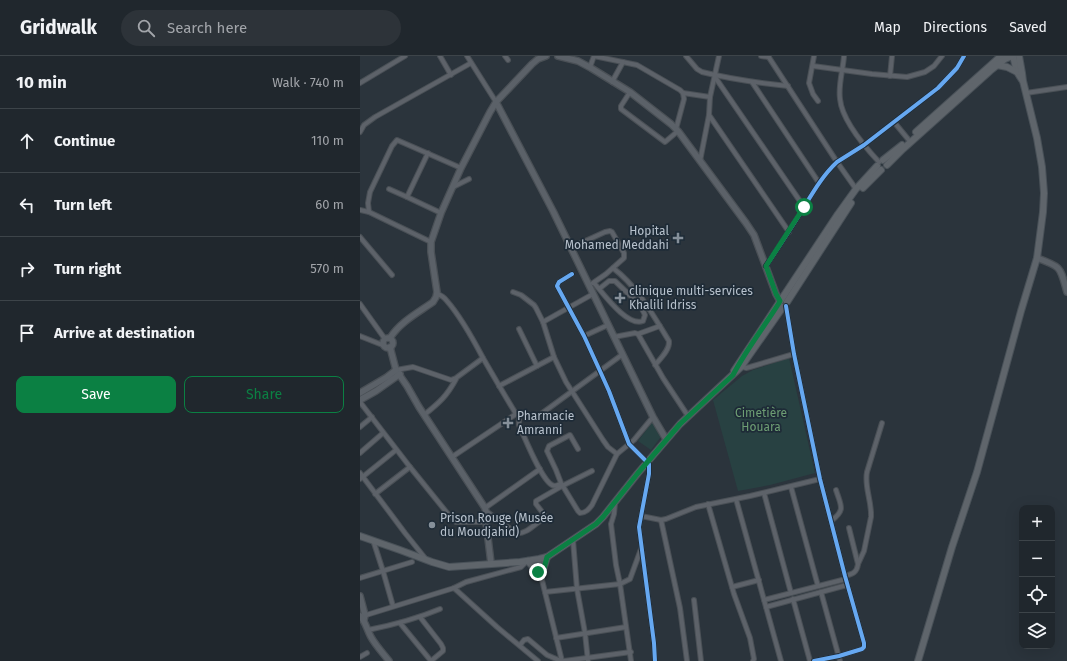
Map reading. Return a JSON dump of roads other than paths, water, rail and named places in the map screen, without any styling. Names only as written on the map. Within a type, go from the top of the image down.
[{"type":"main road","points":[[491,563],[485,509],[424,415],[398,372],[387,347],[393,344],[388,338],[399,327],[434,302],[437,294],[431,242],[441,213],[461,168],[482,127],[496,102],[532,64],[543,56]]},
{"type":"main road","points":[[558,56],[578,61],[590,67],[630,92],[656,111],[677,130],[754,235],[776,294],[783,303]]},
{"type":"main road","points":[[995,64],[997,56]]},
{"type":"main road","points":[[360,536],[449,567],[532,560],[547,557],[596,524],[666,439],[688,416],[733,375],[769,320],[783,303],[854,199],[881,164],[903,149],[995,64],[1001,56]]},
{"type":"main road","points":[[783,303],[838,214],[856,189],[908,139],[995,64],[1012,56],[1017,72],[1023,81]]},
{"type":"main road","points":[[918,661],[952,547],[977,472],[1037,258],[1043,212],[1044,193],[1042,167],[1019,56]]},
{"type":"main road","points":[[995,64],[1007,67],[1017,72]]},
{"type":"main road","points":[[496,102],[553,211],[570,248],[591,284],[593,294],[653,417],[666,439]]},
{"type":"main road","points":[[1037,258],[1057,266],[1061,271],[1067,292]]},
{"type":"main road","points":[[360,393],[386,377],[398,372]]},
{"type":"main road","points":[[360,400],[376,391],[398,372]]},
{"type":"main road","points":[[532,560],[533,567],[541,574],[547,557]]},
{"type":"main road","points":[[360,596],[362,617],[374,642],[389,661]]},
{"type":"street","points":[[360,83],[399,58],[405,56]]},
{"type":"street","points":[[440,56],[451,75]]},
{"type":"street","points":[[467,56],[496,102]]},
{"type":"street","points":[[590,67],[594,56],[638,65],[683,93],[710,97]]},
{"type":"street","points":[[686,56],[697,69],[715,76],[788,86]]},
{"type":"street","points":[[700,161],[709,115],[710,97],[719,56]]},
{"type":"street","points":[[761,56],[769,57],[856,189]]},
{"type":"street","points":[[814,56],[809,83],[810,88],[818,101]]},
{"type":"street","points":[[844,56],[840,87],[842,108],[847,119],[864,145],[881,164]]},
{"type":"street","points":[[890,76],[892,56]]},
{"type":"street","points":[[813,66],[907,77],[924,72],[934,66],[942,56]]},
{"type":"street","points":[[766,266],[819,184],[837,162],[864,145],[938,88],[957,68],[964,56]]},
{"type":"street","points":[[612,82],[623,62]]},
{"type":"street","points":[[360,132],[364,125],[375,117],[471,63]]},
{"type":"street","points":[[715,76],[804,207]]},
{"type":"street","points":[[752,82],[819,184]]},
{"type":"street","points":[[1026,93],[1067,87]]},
{"type":"street","points":[[630,92],[621,106],[621,109],[663,142],[666,142],[677,130],[684,99],[683,93]]},
{"type":"street","points":[[709,115],[789,232]]},
{"type":"street","points":[[894,122],[908,139]]},
{"type":"street","points":[[369,212],[368,203],[370,192],[395,141],[397,140],[461,168]]},
{"type":"street","points":[[407,197],[428,153]]},
{"type":"street","points":[[453,187],[469,179]]},
{"type":"street","points":[[390,189],[441,213]]},
{"type":"street","points":[[360,210],[369,212],[431,242]]},
{"type":"street","points":[[570,248],[605,232],[611,231],[624,255],[624,258],[591,284],[599,289],[612,304],[631,320],[637,322],[643,321],[645,315],[640,305],[615,281],[609,281],[599,289]]},
{"type":"street","points":[[361,240],[392,275]]},
{"type":"street","points":[[613,268],[621,274],[645,302],[670,343],[655,365]]},
{"type":"street","points":[[572,274],[559,282],[557,286],[584,336],[600,371],[629,444],[649,464],[649,474],[639,527],[655,661]]},
{"type":"street","points":[[513,292],[521,295],[534,305],[543,322],[554,357],[563,376],[603,440],[608,447],[617,454]]},
{"type":"street","points":[[437,294],[442,295],[452,308],[476,345],[517,415],[519,425],[544,477],[552,485],[556,486],[592,471]]},
{"type":"street","points":[[543,322],[593,294]]},
{"type":"street","points":[[783,303],[820,479],[847,585],[864,640],[862,649],[839,656],[814,661]]},
{"type":"street","points":[[360,304],[388,338]]},
{"type":"street","points":[[584,336],[608,325]]},
{"type":"street","points":[[614,337],[635,333],[638,334],[660,326]]},
{"type":"street","points":[[518,330],[537,366]]},
{"type":"street","points":[[638,334],[655,365],[688,416]]},
{"type":"street","points":[[360,336],[387,347]]},
{"type":"street","points":[[452,457],[517,415],[534,417],[541,414],[623,354]]},
{"type":"street","points":[[740,366],[750,367],[794,354]]},
{"type":"street","points":[[499,386],[554,357]]},
{"type":"street","points":[[398,372],[406,368],[416,368],[450,380],[456,378],[483,358]]},
{"type":"street","points":[[424,415],[442,400],[448,393],[456,378]]},
{"type":"street","points":[[360,400],[396,450],[452,519],[456,522],[486,522]]},
{"type":"street","points":[[360,427],[372,417]]},
{"type":"street","points":[[578,449],[570,435],[551,445],[547,451],[562,484],[580,513],[586,512],[592,505],[617,454],[634,440],[653,417]]},
{"type":"street","points":[[764,600],[818,586],[845,577],[856,571],[864,551],[871,517],[865,480],[882,423]]},
{"type":"street","points":[[360,453],[384,433]]},
{"type":"street","points":[[361,478],[396,450]]},
{"type":"street","points":[[375,494],[410,467]]},
{"type":"street","points":[[540,469],[485,509],[519,534],[546,517],[541,512],[536,502],[562,484]]},
{"type":"street","points":[[360,473],[361,478],[427,560]]},
{"type":"street","points":[[641,516],[661,520],[696,507],[791,487],[820,479]]},
{"type":"street","points":[[791,487],[818,586]]},
{"type":"street","points":[[831,521],[837,517],[841,510],[836,490]]},
{"type":"street","points":[[764,493],[791,592]]},
{"type":"street","points":[[736,499],[781,661]]},
{"type":"street","points":[[615,502],[611,524],[616,565],[631,652],[631,661]]},
{"type":"street","points":[[708,504],[732,587],[750,638],[754,659],[753,661]]},
{"type":"street","points":[[603,517],[611,524]]},
{"type":"street","points":[[661,520],[680,608],[687,661]]},
{"type":"street","points":[[849,528],[858,564]]},
{"type":"street","points":[[373,540],[393,606]]},
{"type":"street","points":[[573,540],[577,589],[585,633],[587,659]]},
{"type":"street","points":[[545,592],[620,584],[630,580],[641,549]]},
{"type":"street","points":[[362,617],[454,588],[466,582],[521,567],[532,560],[541,574],[562,661]]},
{"type":"street","points":[[360,578],[412,562]]},
{"type":"street","points":[[732,587],[759,580]]},
{"type":"street","points":[[766,607],[847,585]]},
{"type":"street","points":[[454,588],[496,627],[538,661]]},
{"type":"street","points":[[820,592],[840,661]]},
{"type":"street","points":[[793,599],[810,661]]},
{"type":"street","points":[[694,600],[702,661]]},
{"type":"street","points":[[368,630],[400,623],[440,609]]},
{"type":"street","points":[[400,623],[431,661],[443,651],[443,648],[420,617]]},
{"type":"street","points":[[556,638],[626,627]]},
{"type":"street","points":[[520,646],[524,640],[528,639],[547,655],[562,661],[587,659],[631,652]]},
{"type":"street","points":[[360,657],[368,652]]},
{"type":"street","points":[[528,654],[530,661]]},
{"type":"place","name":"Hopital Mohamed Meddahi","points":[[678,238]]},
{"type":"place","name":"clinique multi-services Khalili Idriss","points":[[620,298]]},
{"type":"place","name":"Pharmacie Amranni","points":[[508,423]]},
{"type":"place","name":"Prison Rouge (Musée du Moudjahid)","points":[[432,525]]},
{"type":"park label","name":"Cimetière Houara","points":[[761,420]]}]
